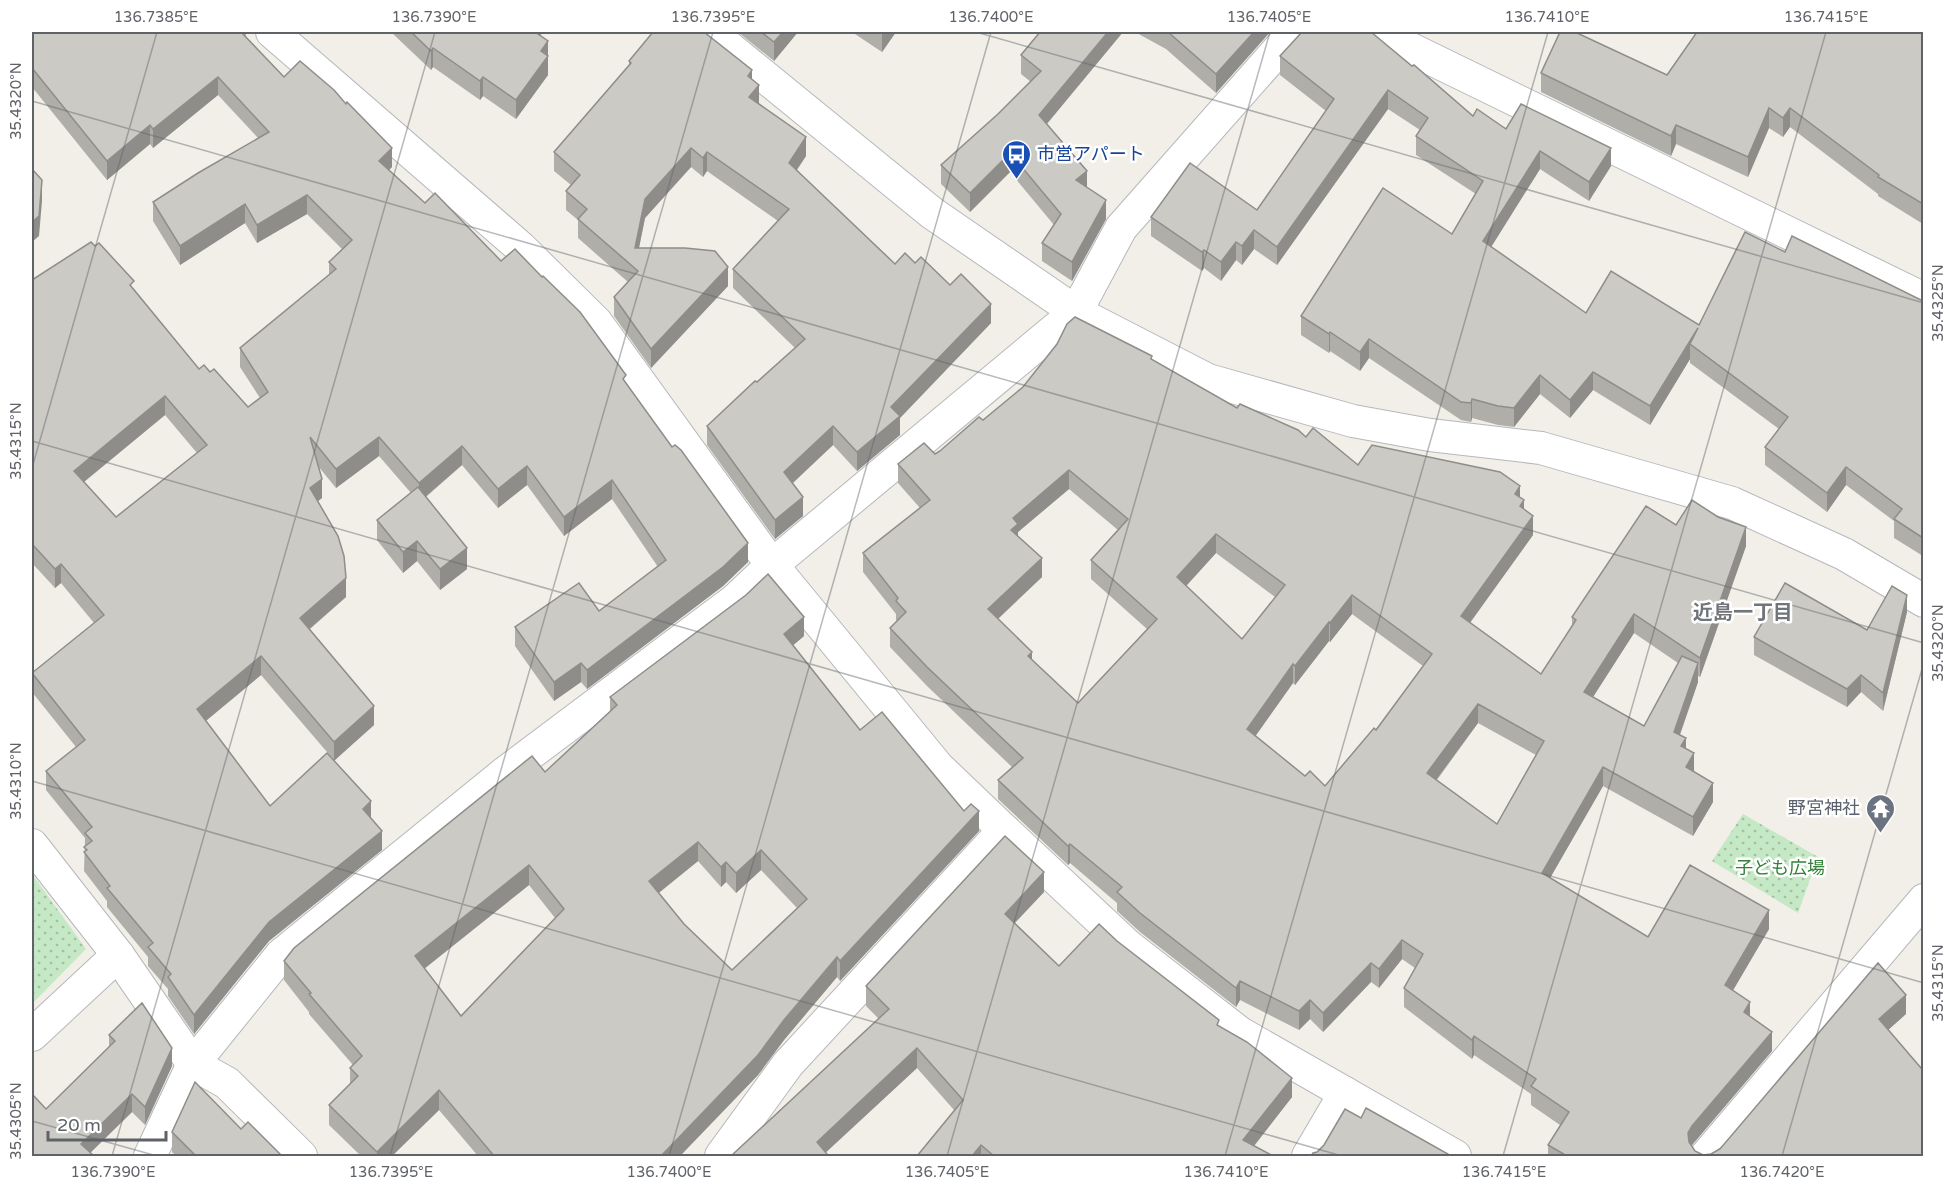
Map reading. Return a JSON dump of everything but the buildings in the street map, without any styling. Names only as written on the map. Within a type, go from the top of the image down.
[{"type":"street","points":[[272,32],[520,247],[596,322],[772,565],[938,767],[1004,830],[1128,946],[1240,1033],[1455,1156]]},
{"type":"street","points":[[710,32],[932,213],[1076,312],[1208,380],[1353,421],[1430,435],[1541,448],[1732,503],[1844,554],[1923,601]]},
{"type":"street","points":[[150,1156],[193,1064],[281,955],[506,772],[735,600],[772,565],[1076,312],[1121,228],[1294,32]]},
{"type":"street","points":[[1376,32],[1923,299]]},
{"type":"street","points":[[721,1156],[788,1064],[1004,830]]},
{"type":"street","points":[[32,845],[118,955],[193,1064],[227,1083],[301,1156]]},
{"type":"street","points":[[1706,1156],[1923,900]]},
{"type":"street","points":[[32,1035],[118,955]]},
{"type":"street","points":[[1308,1156],[1345,1093]]},
{"type":"green space","name":"子ども広場","points":[[1743,814],[1818,857],[1798,913],[1712,861]]},
{"type":"green space","points":[[32,874],[86,949],[32,1004]]},
{"type":"place","name":"市営アパート","points":[[1016,180]]},
{"type":"place","name":"野宮神社","points":[[1881,834]]},
{"type":"district","name":"近島一丁目","points":[[1743,613]]}]
